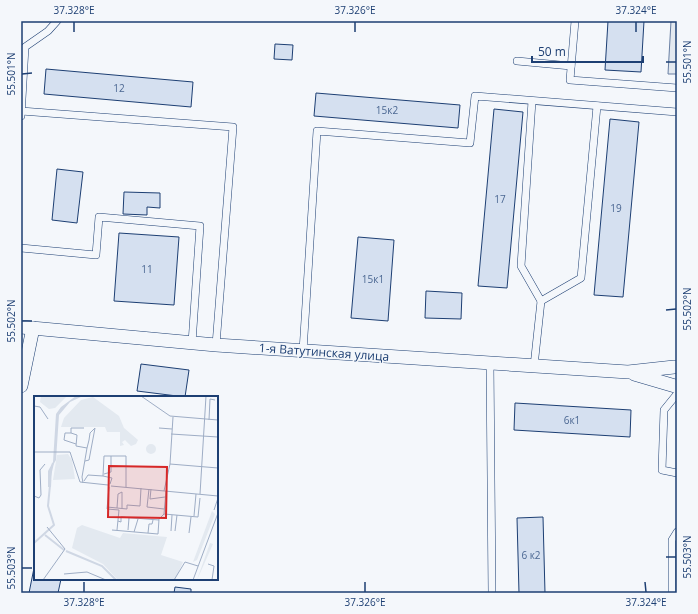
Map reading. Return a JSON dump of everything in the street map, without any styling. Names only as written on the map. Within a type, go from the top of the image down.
[{"type":"street","name":"1-я Ватутинская улица","points":[[27,328],[216,345],[628,372],[676,365]]},
{"type":"street","points":[[21,386],[27,328]]},
{"type":"street","points":[[676,365],[672,374],[672,380],[676,390]]},
{"type":"street","name":"1-я Ватутинская улица","points":[[628,372],[676,390]]},
{"type":"lane","points":[[21,116],[23,47],[48,31],[57,21]]},
{"type":"lane","points":[[575,21],[570,80],[677,88]]},
{"type":"lane","points":[[517,61],[572,66]]},
{"type":"lane","points":[[303,351],[317,131],[470,143],[475,96],[677,112]]},
{"type":"lane","points":[[532,101],[521,266],[541,301],[534,366]]},
{"type":"lane","points":[[541,301],[581,278],[597,106]]},
{"type":"lane","points":[[21,111],[233,127],[216,345]]},
{"type":"lane","points":[[21,248],[96,254],[99,217],[200,226],[192,343]]},
{"type":"lane","points":[[490,363],[492,593]]},
{"type":"lane","points":[[676,390],[664,410],[662,470],[677,473]]},
{"type":"lane","points":[[672,593],[672,540],[677,532]]},
{"type":"shaded area","points":[[671,21],[677,21],[677,74],[668,74]]},
{"type":"building","points":[[608,21],[644,21],[641,72],[605,70]]},
{"type":"building","points":[[275,44],[293,45],[292,60],[274,59]]},
{"type":"building","points":[[46,69],[193,82],[191,107],[44,94]]},
{"type":"building","points":[[316,93],[460,105],[458,128],[314,116]]},
{"type":"building","points":[[494,109],[523,112],[507,288],[478,286]]},
{"type":"building","points":[[610,119],[639,122],[623,297],[594,295]]},
{"type":"building","points":[[57,169],[83,172],[77,223],[52,220]]},
{"type":"building","points":[[124,192],[160,193],[160,208],[147,207],[147,215],[123,214]]},
{"type":"building","points":[[119,233],[179,237],[174,305],[114,301]]},
{"type":"building","points":[[358,237],[394,240],[388,321],[351,318]]},
{"type":"building","points":[[426,291],[462,293],[461,319],[425,318]]},
{"type":"building","points":[[141,364],[189,370],[185,396],[137,391]]},
{"type":"building","points":[[515,403],[631,410],[630,437],[514,430]]},
{"type":"building","points":[[543,517],[545,593],[519,593],[517,518]]},
{"type":"building","points":[[34,568],[34,580],[61,580],[58,593],[29,593]]},
{"type":"building","points":[[175,587],[191,589],[191,593],[174,593]]}]
